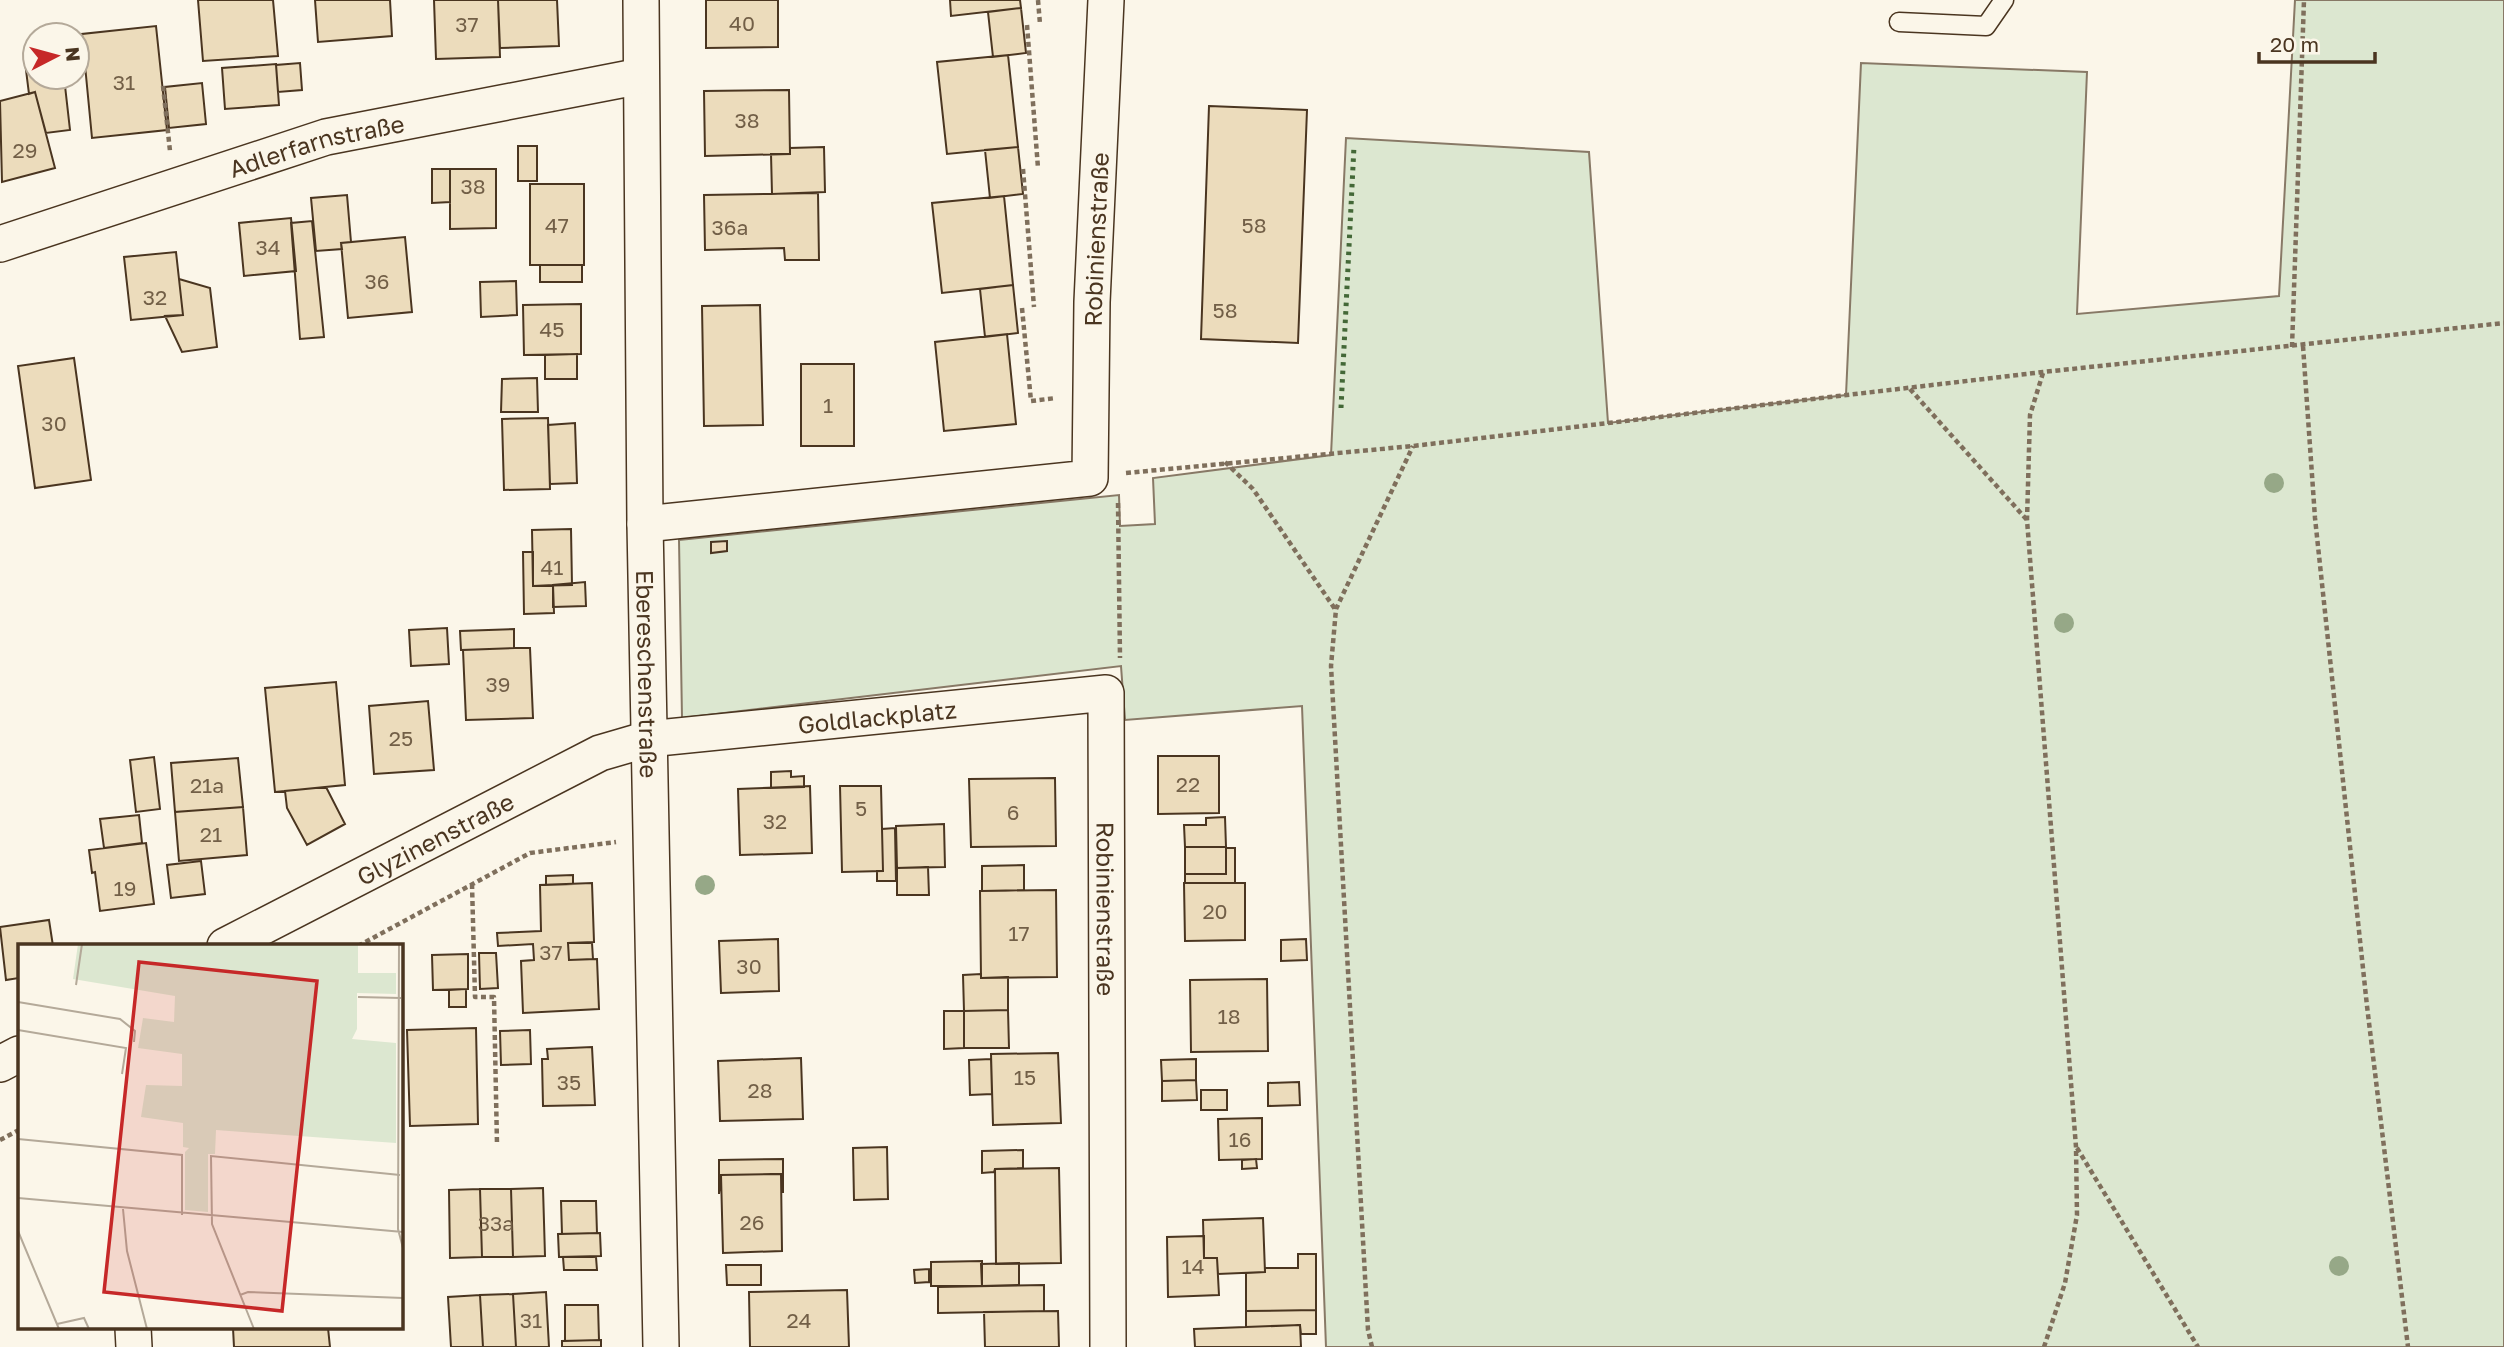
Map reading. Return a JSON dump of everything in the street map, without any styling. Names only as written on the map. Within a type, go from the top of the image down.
[{"type":"street","name":"Ebereschenstraße","points":[[641,0],[648,739],[660,1347]]},
{"type":"street","name":"Robinienstraße","points":[[1104,476],[1091,395],[1106,0]]},
{"type":"street","name":"Adlerfarnstraße","points":[[0,244],[326,137],[641,76]]},
{"type":"street","points":[[645,524],[1104,476]]},
{"type":"street","name":"Robinienstraße","points":[[1105,693],[1108,1347]]},
{"type":"street","name":"Goldlackplatz","points":[[648,739],[1105,693]]},
{"type":"street","name":"Glyzinenstraße","points":[[229,944],[600,753],[648,739]]},
{"type":"street","points":[[0,1064],[18,1055]]},
{"type":"lane","points":[[1899,22],[1986,26],[2004,0]]},
{"type":"path","points":[[1038,0],[1040,24]]},
{"type":"path","points":[[2292,347],[2304,0]]},
{"type":"path","points":[[1027,25],[1038,168]]},
{"type":"path","points":[[163,86],[174,186]]},
{"type":"path","points":[[1023,170],[1034,307]]},
{"type":"path","points":[[1022,308],[1031,401],[1091,395]]},
{"type":"path","points":[[1104,476],[1225,462],[1413,446],[2043,372],[2504,323]]},
{"type":"path","points":[[2303,345],[2315,518],[2367,1006],[2408,1347]]},
{"type":"path","points":[[2043,372],[2030,415],[2027,520],[2077,1147],[2077,1214],[2066,1283],[2044,1347]]},
{"type":"path","points":[[1910,388],[2027,520]]},
{"type":"path","points":[[1372,1347],[1368,1316],[1331,666],[1336,609],[1413,446]]},
{"type":"path","points":[[1225,462],[1253,489],[1336,609]]},
{"type":"path","points":[[1105,693],[1120,674],[1118,501]]},
{"type":"path","points":[[362,944],[530,853],[650,838]]},
{"type":"path","points":[[472,884],[475,997],[494,997],[497,1144]]},
{"type":"path","points":[[0,1140],[18,1131]]},
{"type":"path","points":[[2077,1147],[2198,1347]]},
{"type":"green space","points":[[2295,0],[2504,0],[2504,1347],[1326,1347],[1302,706],[1125,720],[1121,666],[682,718],[679,540],[1119,495],[1120,526],[1155,524],[1153,478],[1331,455],[1346,138],[1589,152],[1608,423],[1846,395],[1861,63],[2087,72],[2077,314],[2279,296]]},
{"type":"building","points":[[198,0],[273,0],[278,56],[203,61]]},
{"type":"building","points":[[315,0],[390,0],[392,36],[318,42]]},
{"type":"building","points":[[434,0],[498,0],[500,57],[436,59]]},
{"type":"building","points":[[498,0],[557,0],[559,46],[500,48]]},
{"type":"building","points":[[706,0],[778,0],[778,47],[706,48]]},
{"type":"building","points":[[950,0],[1020,0],[1021,8],[951,16]]},
{"type":"building","points":[[1021,8],[1026,53],[993,57],[988,12]]},
{"type":"building","points":[[156,26],[167,130],[92,138],[87,91],[91,91],[91,33]]},
{"type":"building","points":[[1008,55],[1018,147],[947,154],[937,62]]},
{"type":"building","points":[[300,63],[302,90],[278,92],[276,65]]},
{"type":"building","points":[[276,64],[279,105],[225,109],[222,68]]},
{"type":"building","points":[[202,83],[206,124],[169,128],[165,87]]},
{"type":"building","points":[[789,90],[790,154],[705,156],[704,91]]},
{"type":"building","points":[[29,91],[66,91],[70,130],[46,133],[35,92],[29,94]]},
{"type":"building","points":[[35,92],[55,168],[2,182],[0,101]]},
{"type":"building","points":[[1209,106],[1307,110],[1298,343],[1201,339]]},
{"type":"building","points":[[518,146],[537,146],[537,181],[518,181]]},
{"type":"building","points":[[824,147],[825,192],[772,194],[771,154],[790,154],[790,148]]},
{"type":"building","points":[[1018,147],[1023,194],[990,198],[985,150]]},
{"type":"building","points":[[432,169],[450,169],[450,202],[432,203]]},
{"type":"building","points":[[450,169],[496,169],[496,228],[450,229]]},
{"type":"building","points":[[530,184],[584,184],[584,265],[530,265]]},
{"type":"building","points":[[818,193],[819,260],[785,260],[784,248],[705,250],[704,195]]},
{"type":"building","points":[[347,195],[351,242],[341,243],[342,249],[316,251],[311,198]]},
{"type":"building","points":[[1004,196],[1013,285],[942,293],[932,203]]},
{"type":"building","points":[[291,218],[296,271],[244,276],[239,223]]},
{"type":"building","points":[[312,221],[324,337],[300,339],[291,223]]},
{"type":"building","points":[[405,237],[412,312],[348,318],[341,243]]},
{"type":"building","points":[[176,252],[183,315],[131,320],[124,257]]},
{"type":"building","points":[[540,265],[582,265],[582,282],[540,282]]},
{"type":"building","points":[[179,279],[210,288],[217,347],[182,352],[165,316],[183,315]]},
{"type":"building","points":[[516,281],[517,315],[481,317],[480,282]]},
{"type":"building","points":[[1013,285],[1018,333],[985,337],[980,289]]},
{"type":"building","points":[[581,304],[581,354],[524,355],[523,305]]},
{"type":"building","points":[[760,305],[763,425],[704,426],[702,306]]},
{"type":"building","points":[[1007,334],[1016,424],[944,431],[935,342]]},
{"type":"building","points":[[577,354],[577,379],[545,379],[545,355]]},
{"type":"building","points":[[74,358],[91,480],[35,488],[18,366]]},
{"type":"building","points":[[801,364],[854,364],[854,446],[801,446]]},
{"type":"building","points":[[537,378],[538,412],[501,412],[502,379]]},
{"type":"building","points":[[548,418],[550,489],[504,490],[502,419]]},
{"type":"building","points":[[575,423],[577,483],[550,484],[548,425]]},
{"type":"building","points":[[571,529],[572,585],[533,586],[532,530]]},
{"type":"building","points":[[727,541],[727,551],[711,553],[711,542]]},
{"type":"building","points":[[523,552],[533,552],[533,586],[553,585],[554,613],[524,614]]},
{"type":"building","points":[[585,582],[586,606],[553,607],[553,585]]},
{"type":"building","points":[[447,628],[449,664],[411,666],[409,630]]},
{"type":"building","points":[[514,629],[514,648],[461,650],[460,631]]},
{"type":"building","points":[[530,648],[533,718],[466,720],[463,650]]},
{"type":"building","points":[[336,682],[345,785],[275,792],[265,688]]},
{"type":"building","points":[[428,701],[434,770],[374,774],[369,706]]},
{"type":"building","points":[[1158,756],[1219,756],[1219,813],[1158,814]]},
{"type":"building","points":[[154,757],[160,809],[136,812],[130,760]]},
{"type":"building","points":[[238,758],[243,807],[175,812],[171,763]]},
{"type":"building","points":[[791,771],[791,777],[804,776],[804,787],[771,788],[771,772]]},
{"type":"building","points":[[1055,778],[1056,846],[971,847],[969,779]]},
{"type":"building","points":[[810,786],[812,853],[740,855],[738,789]]},
{"type":"building","points":[[840,786],[881,786],[883,871],[842,872]]},
{"type":"building","points":[[326,787],[345,824],[307,845],[287,808],[285,791]]},
{"type":"building","points":[[243,807],[247,855],[179,861],[175,812]]},
{"type":"building","points":[[139,815],[142,843],[104,848],[100,819]]},
{"type":"building","points":[[1225,817],[1226,847],[1185,847],[1184,825],[1206,825],[1206,818]]},
{"type":"building","points":[[944,824],[945,867],[897,868],[896,826]]},
{"type":"building","points":[[895,828],[896,881],[877,881],[877,871],[883,871],[882,829]]},
{"type":"building","points":[[146,843],[154,904],[100,911],[89,850]]},
{"type":"building","points":[[1185,847],[1226,847],[1226,874],[1185,874]]},
{"type":"building","points":[[1226,848],[1235,848],[1235,883],[1185,883],[1185,874],[1226,874]]},
{"type":"building","points":[[201,861],[205,894],[171,898],[167,865]]},
{"type":"building","points":[[1024,865],[1024,890],[982,891],[982,866]]},
{"type":"building","points":[[928,867],[929,895],[897,895],[897,868]]},
{"type":"building","points":[[573,875],[573,884],[546,885],[546,876]]},
{"type":"building","points":[[592,883],[594,942],[568,943],[569,960],[597,959],[599,1009],[523,1013],[521,961],[534,960],[533,944],[498,946],[497,933],[541,931],[540,885]]},
{"type":"building","points":[[1184,883],[1245,883],[1245,940],[1185,941]]},
{"type":"building","points":[[1056,890],[1057,977],[981,978],[980,891]]},
{"type":"building","points":[[49,920],[53,944],[18,944],[18,978],[6,980],[0,927]]},
{"type":"building","points":[[778,939],[779,991],[721,993],[719,941]]},
{"type":"building","points":[[1306,939],[1307,960],[1281,961],[1281,940]]},
{"type":"building","points":[[568,943],[592,943],[593,959],[569,960]]},
{"type":"building","points":[[479,953],[496,953],[498,988],[480,989]]},
{"type":"building","points":[[468,954],[468,989],[433,990],[432,955]]},
{"type":"building","points":[[981,974],[981,978],[1008,977],[1008,1010],[964,1011],[963,975]]},
{"type":"building","points":[[1267,979],[1268,1051],[1191,1052],[1190,980]]},
{"type":"building","points":[[466,989],[466,1007],[449,1007],[449,990]]},
{"type":"building","points":[[1008,1010],[1009,1048],[964,1048],[964,1011]]},
{"type":"building","points":[[944,1011],[964,1011],[964,1048],[944,1049]]},
{"type":"building","points":[[476,1028],[478,1124],[410,1126],[407,1030]]},
{"type":"building","points":[[530,1030],[531,1064],[501,1065],[500,1031]]},
{"type":"building","points":[[592,1047],[595,1105],[543,1106],[542,1059],[548,1059],[547,1049]]},
{"type":"building","points":[[1058,1053],[1061,1123],[993,1125],[991,1054]]},
{"type":"building","points":[[801,1058],[803,1119],[720,1121],[718,1061]]},
{"type":"building","points":[[991,1059],[992,1094],[970,1095],[969,1060]]},
{"type":"building","points":[[1196,1059],[1196,1080],[1162,1081],[1161,1060]]},
{"type":"building","points":[[1196,1080],[1197,1100],[1162,1101],[1162,1081]]},
{"type":"building","points":[[1299,1082],[1300,1105],[1268,1106],[1268,1083]]},
{"type":"building","points":[[1201,1090],[1227,1090],[1227,1110],[1201,1110]]},
{"type":"building","points":[[1262,1118],[1262,1159],[1219,1160],[1218,1119]]},
{"type":"building","points":[[887,1147],[888,1199],[854,1200],[853,1148]]},
{"type":"building","points":[[1023,1150],[1023,1168],[995,1169],[994,1172],[982,1173],[982,1151]]},
{"type":"building","points":[[783,1159],[783,1193],[781,1174],[721,1175],[719,1194],[719,1160]]},
{"type":"building","points":[[1256,1159],[1257,1168],[1242,1169],[1242,1160]]},
{"type":"building","points":[[1059,1168],[1061,1263],[996,1264],[995,1169]]},
{"type":"building","points":[[781,1174],[782,1251],[723,1253],[721,1175]]},
{"type":"building","points":[[543,1188],[545,1256],[513,1257],[511,1189]]},
{"type":"building","points":[[480,1189],[511,1189],[513,1257],[482,1257]]},
{"type":"building","points":[[480,1189],[482,1257],[450,1258],[449,1190]]},
{"type":"building","points":[[561,1201],[596,1201],[597,1233],[562,1234]]},
{"type":"building","points":[[1263,1218],[1265,1272],[1218,1274],[1217,1258],[1204,1258],[1203,1220]]},
{"type":"building","points":[[600,1233],[601,1256],[559,1257],[558,1234]]},
{"type":"building","points":[[1204,1236],[1204,1258],[1217,1258],[1219,1295],[1168,1297],[1167,1237]]},
{"type":"building","points":[[1298,1254],[1316,1254],[1316,1310],[1246,1311],[1246,1273],[1265,1272],[1265,1268],[1298,1268]]},
{"type":"building","points":[[563,1257],[596,1257],[597,1270],[564,1270]]},
{"type":"building","points":[[982,1261],[982,1286],[931,1286],[931,1262]]},
{"type":"building","points":[[1019,1263],[1019,1285],[982,1286],[981,1264]]},
{"type":"building","points":[[726,1265],[761,1265],[761,1285],[727,1285]]},
{"type":"building","points":[[929,1269],[929,1282],[915,1283],[914,1270]]},
{"type":"building","points":[[1044,1285],[1044,1311],[938,1313],[938,1287]]},
{"type":"building","points":[[847,1290],[849,1347],[750,1347],[749,1292]]},
{"type":"building","points":[[546,1292],[549,1347],[516,1347],[513,1294]]},
{"type":"building","points":[[513,1294],[516,1347],[483,1347],[480,1295]]},
{"type":"building","points":[[480,1295],[483,1347],[451,1347],[448,1297]]},
{"type":"building","points":[[565,1305],[598,1305],[599,1340],[565,1341]]},
{"type":"building","points":[[1316,1310],[1316,1334],[1301,1334],[1300,1325],[1246,1327],[1246,1311]]},
{"type":"building","points":[[1058,1311],[1059,1347],[985,1347],[984,1312]]},
{"type":"building","points":[[1300,1325],[1301,1347],[1195,1347],[1194,1329]]},
{"type":"building","points":[[233,1330],[328,1330],[330,1347],[234,1347]]},
{"type":"building","points":[[601,1340],[601,1347],[562,1347],[562,1341]]},
{"type":"hedge","points":[[1341,408],[1354,146]]}]
